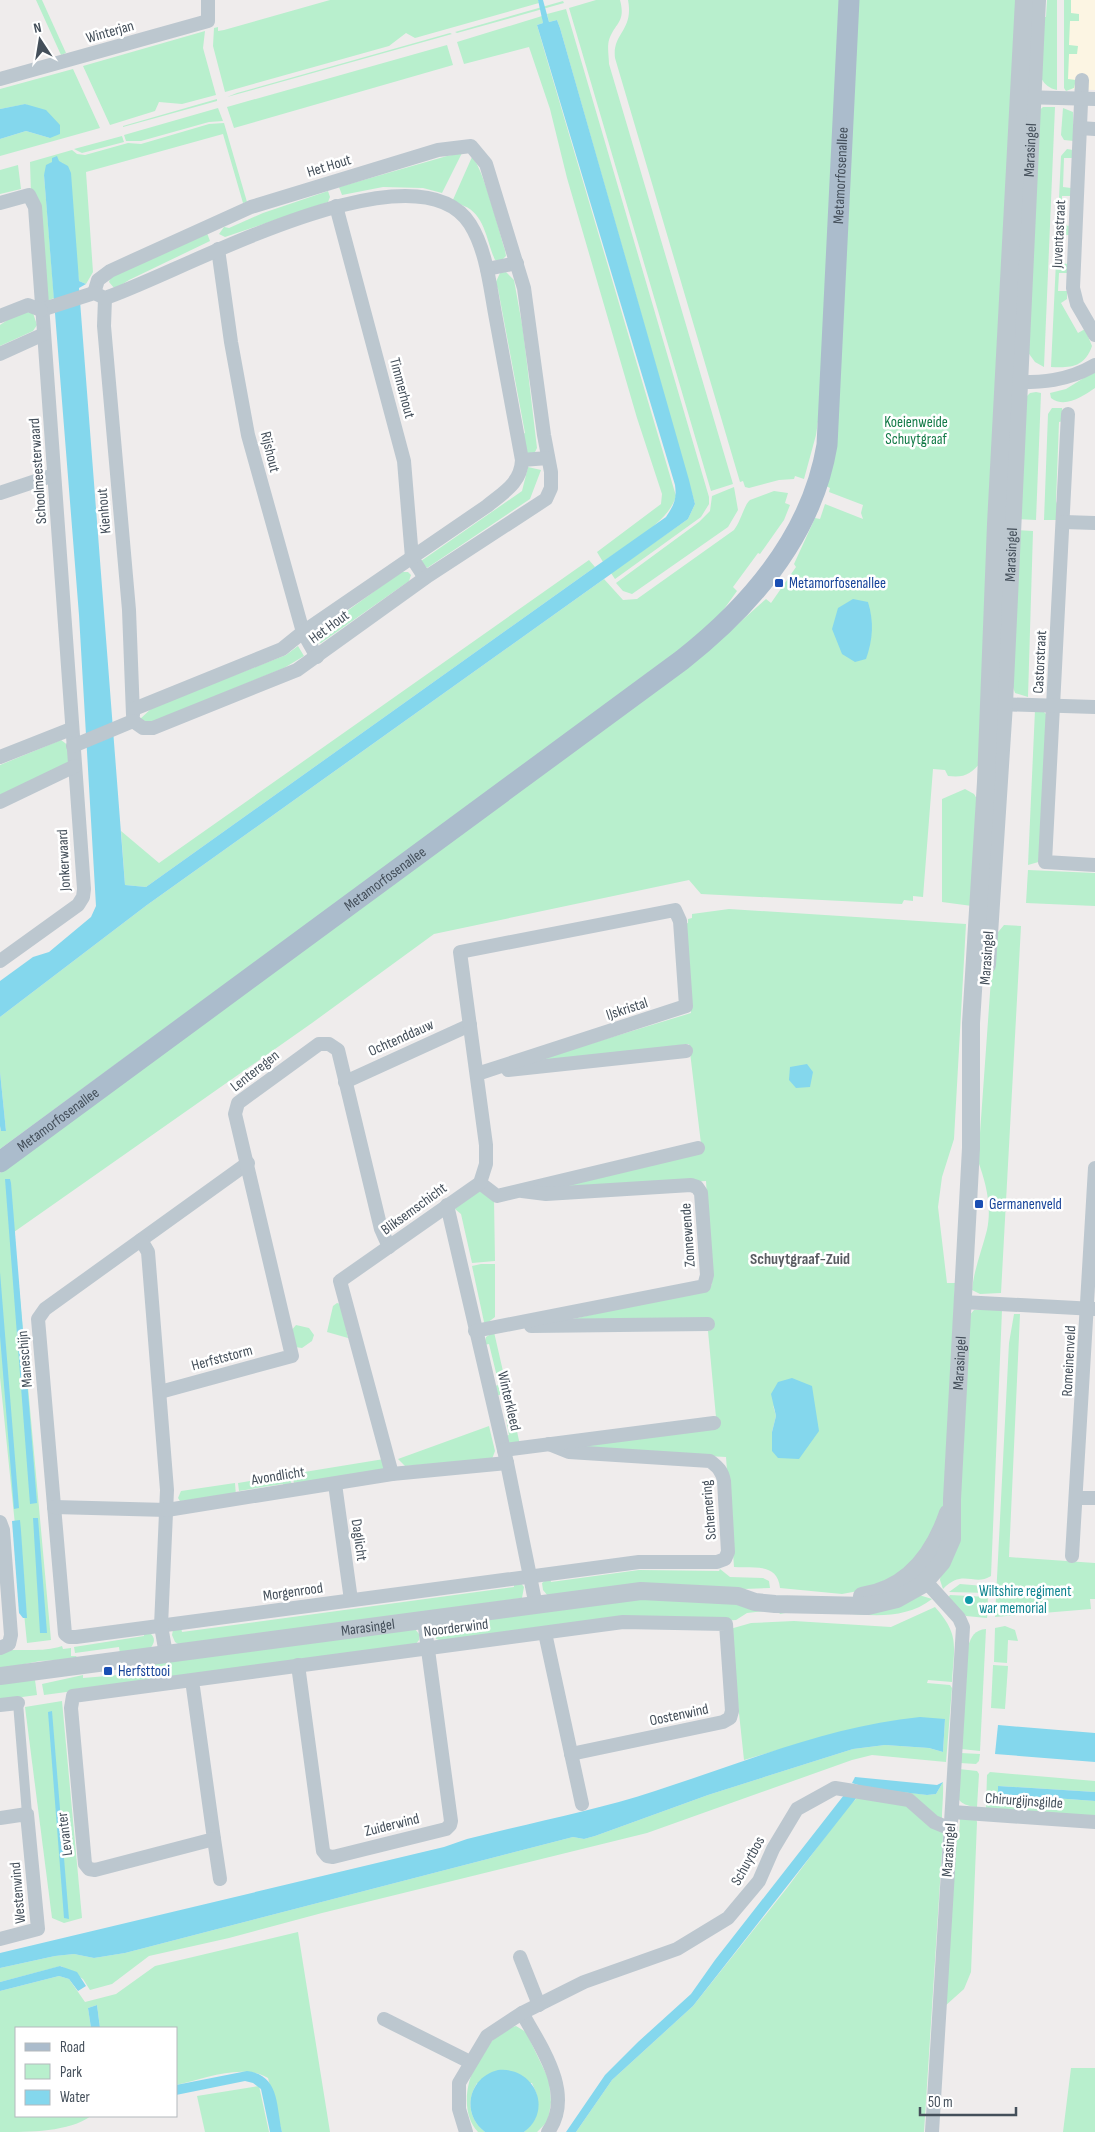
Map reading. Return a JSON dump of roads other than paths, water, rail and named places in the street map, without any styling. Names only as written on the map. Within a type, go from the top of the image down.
[{"type":"main road","name":"Metamorfosenallee","points":[[0,1162],[682,660],[716,633],[760,585],[804,492],[827,411],[849,0]]},
{"type":"street","name":"Winterjan","points":[[0,79],[208,21],[208,0]]},
{"type":"street","name":"Marasingel","points":[[1024,0],[1026,98]]},
{"type":"street","name":"Marasingel","points":[[0,1676],[641,1591],[738,1596],[755,1602],[775,1604],[868,1606],[898,1599],[920,1576],[942,1562],[952,1538],[952,1499],[972,1107],[982,1024],[1011,382],[1026,98],[1037,0]]},
{"type":"street","name":"Juventastraat","points":[[1082,80],[1088,99],[1080,128],[1072,288],[1077,304],[1095,335]]},
{"type":"street","points":[[1026,98],[1088,99]]},
{"type":"street","points":[[1080,128],[1095,129]]},
{"type":"street","name":"Het Hout","points":[[95,295],[98,280],[110,270],[252,207],[458,146],[471,146],[486,164],[517,263],[529,317],[551,472],[550,488],[546,499],[424,578],[297,670],[153,728],[143,728],[133,715]]},
{"type":"street","name":"Schoolmeesterwaard","points":[[0,203],[29,195],[35,206],[45,309],[44,334],[71,729],[78,744]]},
{"type":"street","points":[[0,316],[28,305],[45,309],[95,295],[123,292],[218,249],[336,206],[392,196],[419,196],[446,202],[459,211],[470,224],[487,269],[522,460],[548,458]]},
{"type":"street","name":"Timmerhout","points":[[336,206],[404,461],[412,558],[424,578]]},
{"type":"street","name":"Rijshout","points":[[218,249],[231,342],[248,435],[303,632],[316,656]]},
{"type":"street","points":[[487,269],[517,263]]},
{"type":"street","name":"Kienhout","points":[[95,295],[104,326],[129,610],[133,715]]},
{"type":"street","points":[[0,354],[44,334]]},
{"type":"street","points":[[1011,382],[1061,380],[1075,376],[1095,365]]},
{"type":"street","name":"Castorstraat","points":[[1068,414],[1064,522],[1045,862],[1095,865]]},
{"type":"street","name":"Het Hout","points":[[78,744],[116,728],[133,715],[282,649],[303,632],[487,506],[509,488],[521,473],[522,460]]},
{"type":"street","points":[[0,493],[54,475]]},
{"type":"street","points":[[1064,522],[1095,523]]},
{"type":"street","points":[[996,704],[1095,707]]},
{"type":"street","points":[[0,757],[71,729]]},
{"type":"street","name":"Jonkerwaard","points":[[0,961],[78,906],[83,897],[75,766],[78,744]]},
{"type":"street","points":[[0,802],[75,766]]},
{"type":"street","name":"IJskristal","points":[[470,1025],[460,952],[675,910],[680,921],[686,1006],[477,1074]]},
{"type":"street","points":[[470,1025],[486,1164],[480,1183]]},
{"type":"street","name":"Ochtenddauw","points":[[345,1082],[470,1025]]},
{"type":"street","name":"Lenteregen","points":[[292,1356],[235,1114],[238,1102],[319,1044],[330,1044],[338,1050],[381,1229],[389,1247]]},
{"type":"street","points":[[477,1074],[686,1051]]},
{"type":"street","name":"Zonnewende","points":[[480,1183],[497,1196],[522,1192],[698,1148]]},
{"type":"street","name":"Maneschijn","points":[[63,1628],[38,1319],[46,1309],[248,1163]]},
{"type":"street","name":"Romeinenveld","points":[[1072,1556],[1092,1309],[1095,1168]]},
{"type":"street","name":"Bliksemschicht","points":[[392,1474],[340,1281],[480,1183]]},
{"type":"street","name":"Zonnewende","points":[[475,1331],[704,1286],[707,1275],[701,1192],[697,1187],[691,1184],[546,1194],[522,1192]]},
{"type":"street","name":"Winterkleed","points":[[448,1205],[505,1457],[536,1606]]},
{"type":"street","points":[[140,1240],[148,1252],[167,1490],[161,1626],[166,1654]]},
{"type":"street","points":[[962,1302],[1092,1309]]},
{"type":"street","name":"Zonnewende","points":[[506,1325],[708,1324]]},
{"type":"street","name":"Herfststorm","points":[[160,1392],[292,1356]]},
{"type":"street","name":"Schemering","points":[[505,1457],[549,1444],[714,1423]]},
{"type":"street","name":"Schemering","points":[[531,1576],[639,1562],[717,1562],[725,1559],[728,1552],[724,1481],[722,1472],[717,1466],[710,1462],[569,1452],[549,1444]]},
{"type":"street","name":"Avondlicht","points":[[54,1507],[167,1510],[505,1457]]},
{"type":"street","name":"Daglicht","points":[[335,1484],[351,1600]]},
{"type":"street","points":[[1077,1498],[1095,1498]]},
{"type":"street","points":[[0,1522],[3,1530],[11,1635],[9,1644],[0,1648]]},
{"type":"street","name":"Morgenrood","points":[[63,1628],[70,1637],[76,1637],[531,1576]]},
{"type":"street","name":"Marasingel","points":[[920,1576],[959,1618],[963,1627],[932,2132]]},
{"type":"street","name":"Zuiderwind","points":[[298,1666],[323,1851],[327,1856],[446,1829],[450,1825],[424,1620]]},
{"type":"street","name":"Noorderwind","points":[[72,1702],[192,1680],[623,1622],[726,1624]]},
{"type":"street","name":"Oostenwind","points":[[571,1754],[723,1722],[730,1718],[732,1711],[726,1624]]},
{"type":"street","points":[[545,1633],[582,1804]]},
{"type":"street","points":[[192,1680],[220,1880]]},
{"type":"street","name":"Levanter","points":[[72,1702],[78,1805],[85,1864],[89,1869],[96,1870],[214,1840]]},
{"type":"street","points":[[0,1705],[18,1703],[27,1814],[0,1818]]},
{"type":"street","name":"Schuytbos","points":[[466,2132],[459,2109],[459,2083],[486,2036],[522,2013],[584,1982],[677,1949],[728,1918],[759,1881],[773,1848],[797,1809],[834,1788],[909,1800],[934,1822],[951,1829]]},
{"type":"street","name":"Chirurgijnsgilde","points":[[952,1812],[1095,1822]]},
{"type":"street","name":"Westenwind","points":[[0,1939],[38,1929],[27,1814]]},
{"type":"street","points":[[520,1957],[539,2005]]},
{"type":"street","points":[[522,2013],[556,2080],[558,2094],[556,2116],[548,2132]]},
{"type":"street","points":[[384,2019],[470,2062]]},
{"type":"water","points":[[538,0],[543,0],[549,22],[557,20],[560,28],[689,480],[695,504],[688,519],[147,905],[0,1017],[0,981],[33,957],[49,952],[91,917],[96,906],[79,615],[44,175],[46,165],[52,162],[52,158],[57,156],[59,161],[68,166],[71,173],[79,281],[86,284],[79,288],[125,885],[146,887],[666,517],[673,505],[676,494],[675,485],[537,25],[543,23]]},
{"type":"water","points":[[25,104],[46,110],[60,125],[60,134],[50,138],[26,131],[0,139],[0,109]]},
{"type":"water","points":[[853,599],[868,602],[872,624],[866,659],[855,662],[842,654],[832,629],[838,608]]},
{"type":"water","points":[[807,1064],[813,1072],[810,1087],[796,1088],[789,1080],[790,1067]]},
{"type":"water","points":[[0,1072],[6,1131],[1,1131],[0,1126]]},
{"type":"water","points":[[5,1179],[10,1179],[11,1183],[37,1503],[30,1504]]},
{"type":"water","points":[[0,1272],[19,1508],[14,1509],[0,1336]]},
{"type":"water","points":[[792,1378],[812,1386],[819,1431],[799,1459],[778,1458],[772,1451],[772,1432],[776,1416],[771,1394],[778,1382]]},
{"type":"water","points":[[33,1518],[38,1518],[47,1633],[40,1633]]},
{"type":"water","points":[[20,1520],[27,1618],[23,1618],[19,1613],[12,1521]]},
{"type":"water","points":[[52,1711],[69,1919],[64,1918],[48,1712]]},
{"type":"water","points":[[920,1717],[945,1719],[943,1752],[929,1748],[885,1745],[853,1749],[708,1795],[584,1839],[573,1837],[125,1953],[94,1958],[74,1954],[55,1956],[0,1968],[0,1953],[444,1847],[467,1839],[585,1811],[632,1798],[819,1737],[852,1728]]},
{"type":"water","points":[[998,1725],[1095,1733],[1095,1762],[995,1754]]},
{"type":"water","points":[[855,1777],[937,1785],[943,1782],[936,1794],[927,1795],[867,1788],[852,1783]]},
{"type":"water","points":[[998,1786],[1095,1792],[1095,1801],[998,1794]]},
{"type":"water","points":[[844,1795],[857,1797],[693,2006],[612,2080],[576,2132],[566,2132],[605,2075],[691,1994],[715,1960]]},
{"type":"water","points":[[60,1966],[77,1972],[86,1986],[78,1991],[69,1979],[59,1976],[0,1991],[0,1982]]},
{"type":"water","points":[[97,2005],[100,2027],[91,2027],[88,2008]]},
{"type":"water","points":[[498,2070],[511,2071],[521,2075],[530,2082],[536,2091],[538,2112],[533,2123],[524,2132],[485,2132],[472,2115],[470,2106],[471,2096],[475,2088],[480,2080]]},
{"type":"water","points":[[247,2071],[258,2074],[266,2079],[275,2093],[282,2132],[270,2132],[261,2089],[253,2083],[245,2081],[178,2095],[178,2085]]},
{"type":"place","name":"Metamorfosenallee","points":[[779,583]]},
{"type":"place","name":"Germanenveld","points":[[979,1204]]},
{"type":"place","name":"Wiltshire regiment war memorial","points":[[969,1600]]},
{"type":"place","name":"Herfsttooi","points":[[108,1671]]},
{"type":"district","name":"Schuytgraaf-Zuid","points":[[800,1259]]},
{"type":"park label","name":"Koeienweide Schuytgraaf","points":[[916,430]]}]
